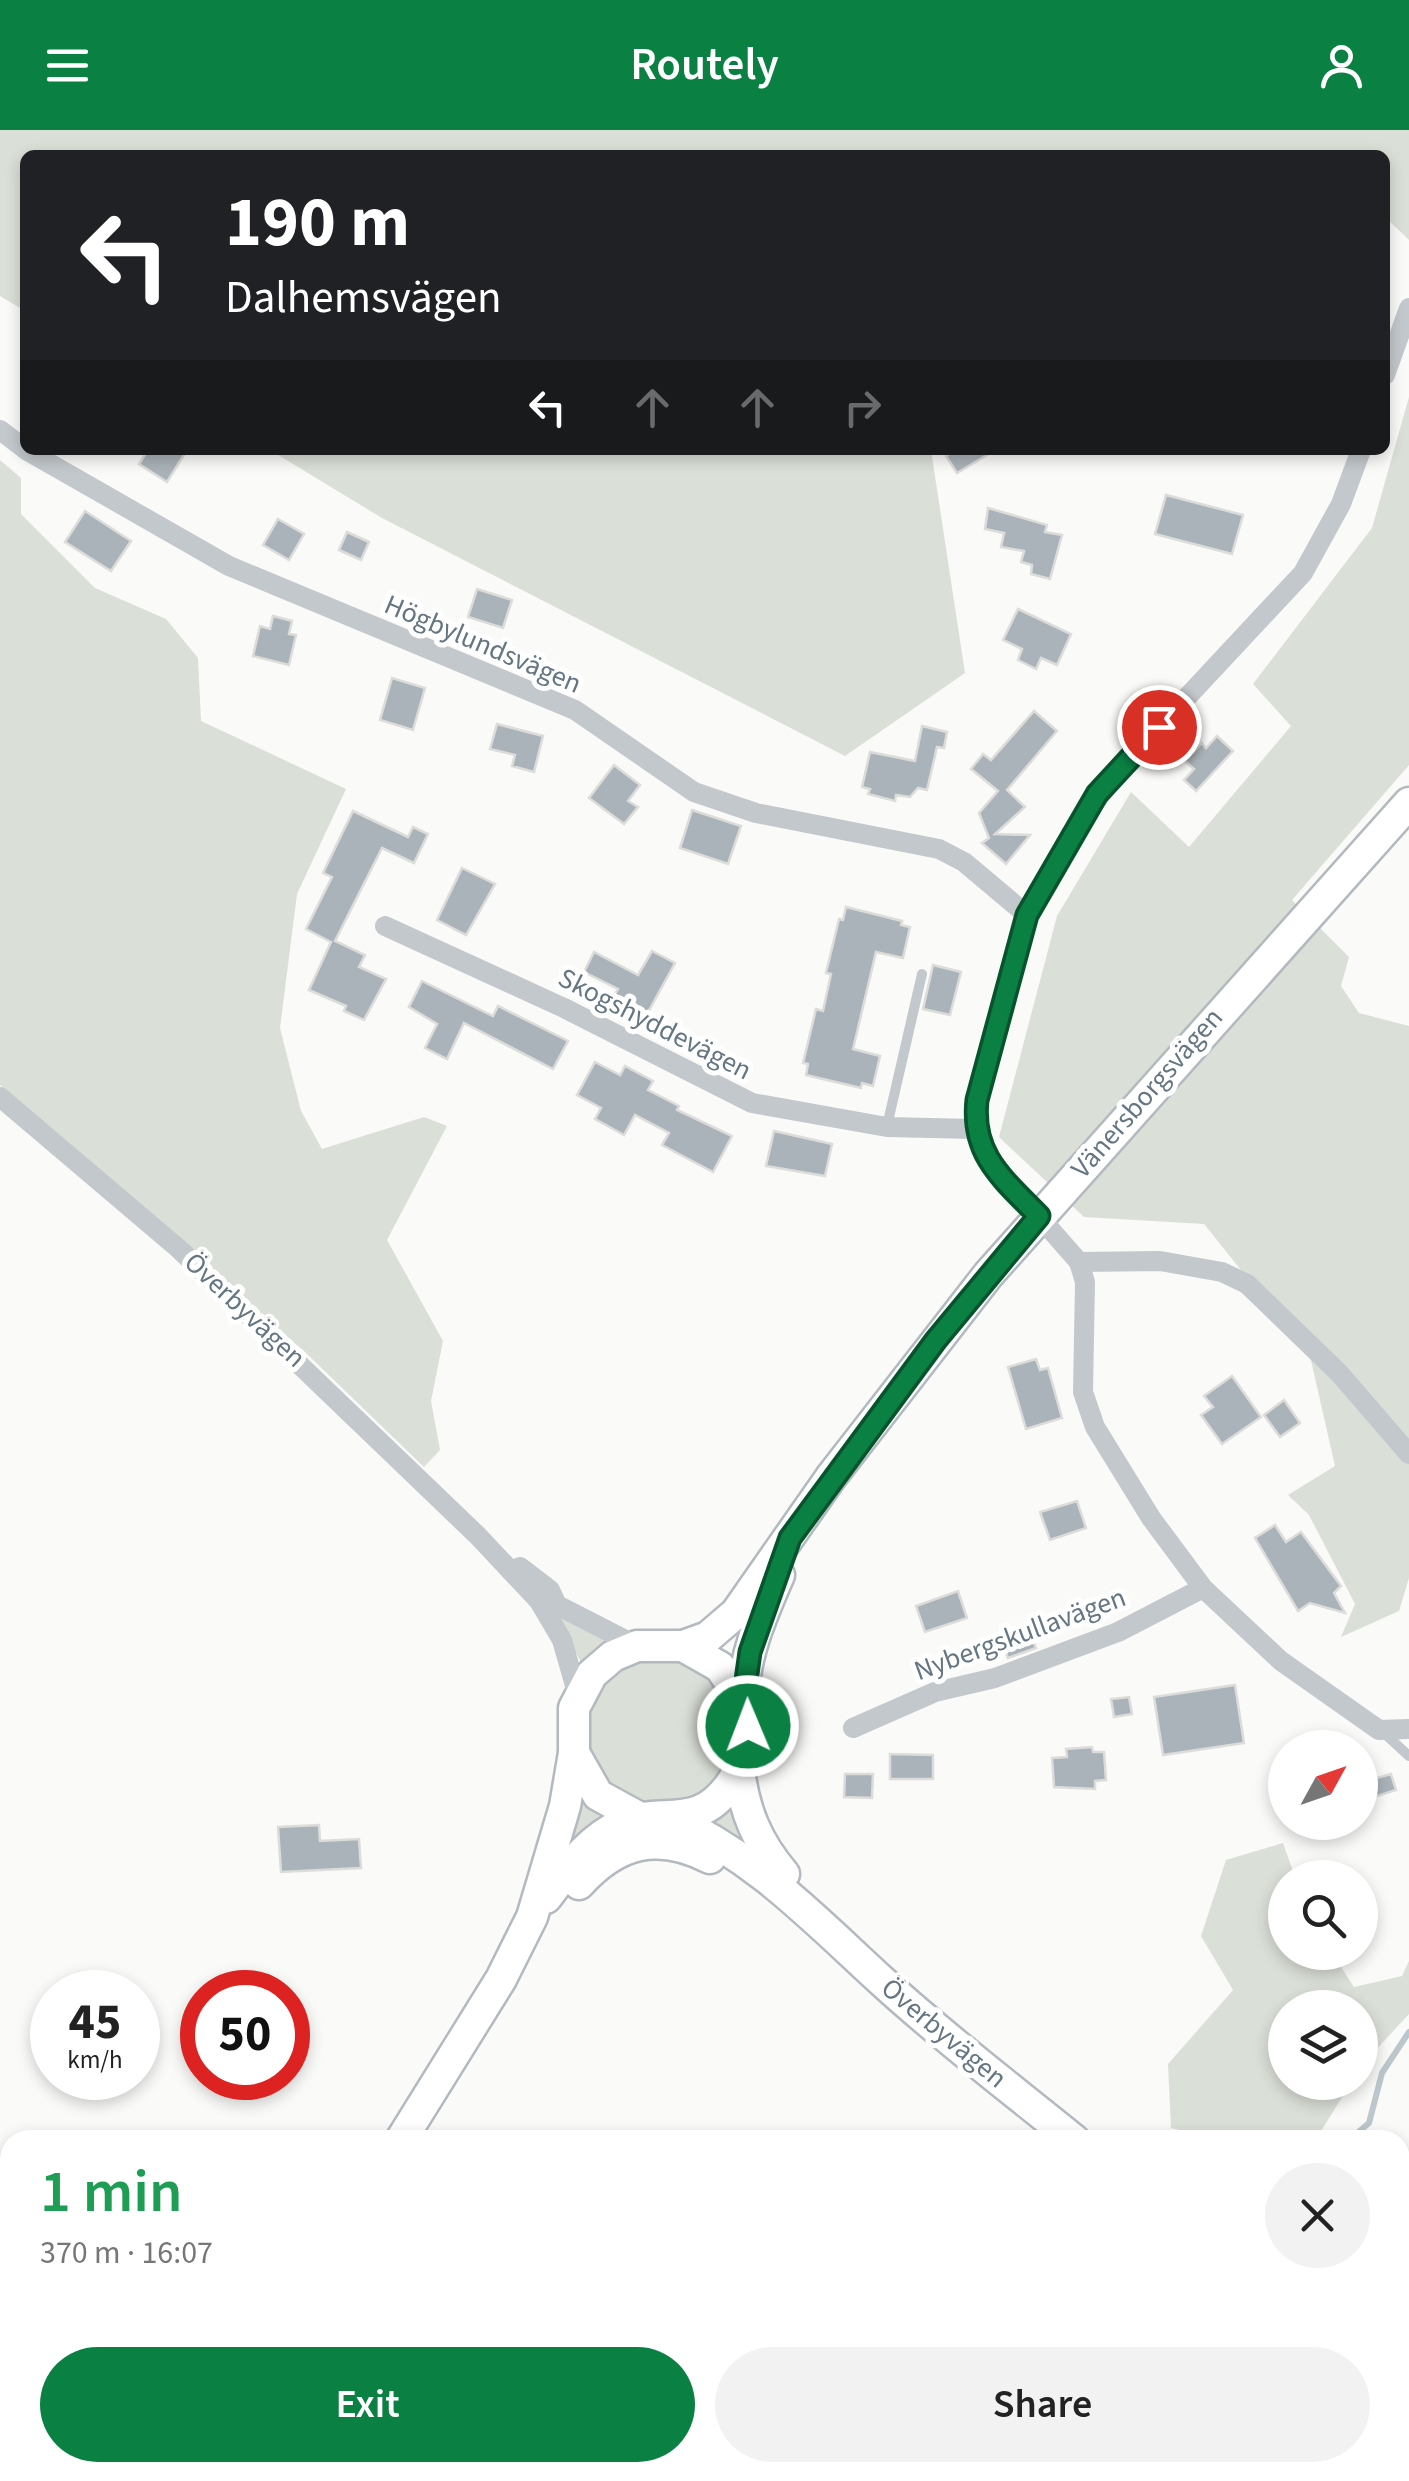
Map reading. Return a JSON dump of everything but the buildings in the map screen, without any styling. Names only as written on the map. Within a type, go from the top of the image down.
[{"type":"main road","name":"Vänersborgsvägen","points":[[638,1646],[683,1646],[708,1637],[736,1614],[936,1340],[1039,1216],[1409,803]]},
{"type":"main road","name":"Vänersborgsvägen","points":[[739,1770],[748,1738],[743,1702],[750,1652],[790,1538]]},
{"type":"main road","points":[[406,2130],[501,1979],[532,1917],[565,1806],[574,1752],[572,1720],[578,1696],[602,1664],[638,1646]]},
{"type":"main road","points":[[683,1646],[720,1667],[743,1702]]},
{"type":"main road","points":[[574,1752],[598,1795],[640,1818]]},
{"type":"main road","points":[[532,1917],[578,1855],[600,1835],[640,1818],[672,1819],[714,1801],[739,1770]]},
{"type":"main road","name":"Överbyvägen","points":[[739,1770],[742,1795],[762,1848],[819,1920]]},
{"type":"main road","name":"Överbyvägen","points":[[672,1819],[734,1850],[819,1920],[884,1984],[1062,2130]]},
{"type":"main road","points":[[501,1979],[526,1954],[582,1880],[605,1858],[620,1848],[658,1841],[686,1847],[723,1865],[838,1960],[884,1984]]},
{"type":"street","points":[[1390,361],[1409,308]]},
{"type":"street","name":"Högbylundsvägen","points":[[0,430],[20,445]]},
{"type":"street","name":"Högbylundsvägen","points":[[35,455],[229,566],[574,710],[694,792],[756,813],[939,849],[964,862],[1027,915]]},
{"type":"street","points":[[1359,455],[1341,504],[1302,573],[1097,794],[1027,915],[977,1100],[974,1129],[984,1154],[1079,1262],[1085,1282],[1083,1392],[1096,1427],[1151,1518],[1204,1588],[1281,1660],[1379,1730],[1409,1729]]},
{"type":"street","name":"Skogshyddevägen","points":[[385,926],[564,1008],[752,1103],[887,1127],[974,1129]]},
{"type":"street","name":"Överbyvägen","points":[[0,1097],[179,1248],[478,1536],[539,1601],[562,1640],[578,1696]]},
{"type":"street","points":[[1079,1262],[1160,1261],[1222,1272],[1247,1284],[1339,1373],[1409,1454]]},
{"type":"street","name":"Överbyvägen","points":[[478,1536],[550,1590],[556,1605],[638,1646]]},
{"type":"street","name":"Nybergskullavägen","points":[[852,1728],[935,1692],[995,1678],[1118,1632],[1204,1588]]},
{"type":"lane","points":[[887,1127],[922,974]]},
{"type":"lane","points":[[1379,1730],[1409,1756]]},
{"type":"shaded area","points":[[0,130],[1409,130],[1409,240],[1390,222],[1390,150],[20,150],[20,308],[0,296]]},
{"type":"shaded area","points":[[1409,397],[1409,765],[1292,900],[1349,957],[1341,986],[1359,1013],[1409,1026],[1409,1578],[1399,1611],[1341,1637],[1355,1604],[1309,1515],[1288,1495],[1335,1466],[1310,1356],[1204,1224],[1084,1217],[999,1137],[1057,916],[1131,792],[1189,847],[1291,726],[1253,684],[1372,528]]},
{"type":"shaded area","points":[[278,455],[932,455],[965,673],[845,756],[382,518]]},
{"type":"shaded area","points":[[0,460],[21,478],[21,514],[95,588],[166,619],[198,658],[201,721],[346,789],[297,894],[280,1028],[301,1111],[322,1149],[424,1117],[447,1126],[387,1240],[443,1341],[431,1401],[440,1450],[424,1467],[307,1354],[0,1085]]},
{"type":"shaded area","points":[[552,1607],[609,1642],[582,1664]]},
{"type":"shaded area","points":[[659,1656],[688,1662],[712,1678],[728,1702],[734,1731],[728,1760],[712,1784],[688,1800],[659,1806],[630,1800],[606,1784],[590,1760],[584,1731],[590,1702],[606,1678],[630,1662]]},
{"type":"shaded area","points":[[578,1795],[603,1819],[581,1833],[563,1855]]},
{"type":"shaded area","points":[[730,1799],[747,1843],[705,1820]]},
{"type":"shaded area","points":[[1283,1843],[1289,1860],[1268,1860],[1268,1970],[1343,1970],[1354,1987],[1402,1976],[1409,1961],[1409,2014],[1378,2048],[1378,1990],[1268,1990],[1268,2100],[1340,2100],[1322,2130],[1171,2128],[1168,2064],[1233,1990],[1201,1936],[1226,1860]]},
{"type":"waterway","points":[[1361,2130],[1369,2123],[1382,2073],[1409,2032]]},
{"type":"route","points":[[748,1726],[743,1702],[750,1652],[790,1538],[831,1477],[936,1340],[1039,1216],[984,1154],[974,1129],[977,1100],[1027,915],[1070,834],[1097,794],[1159,727]]}]
